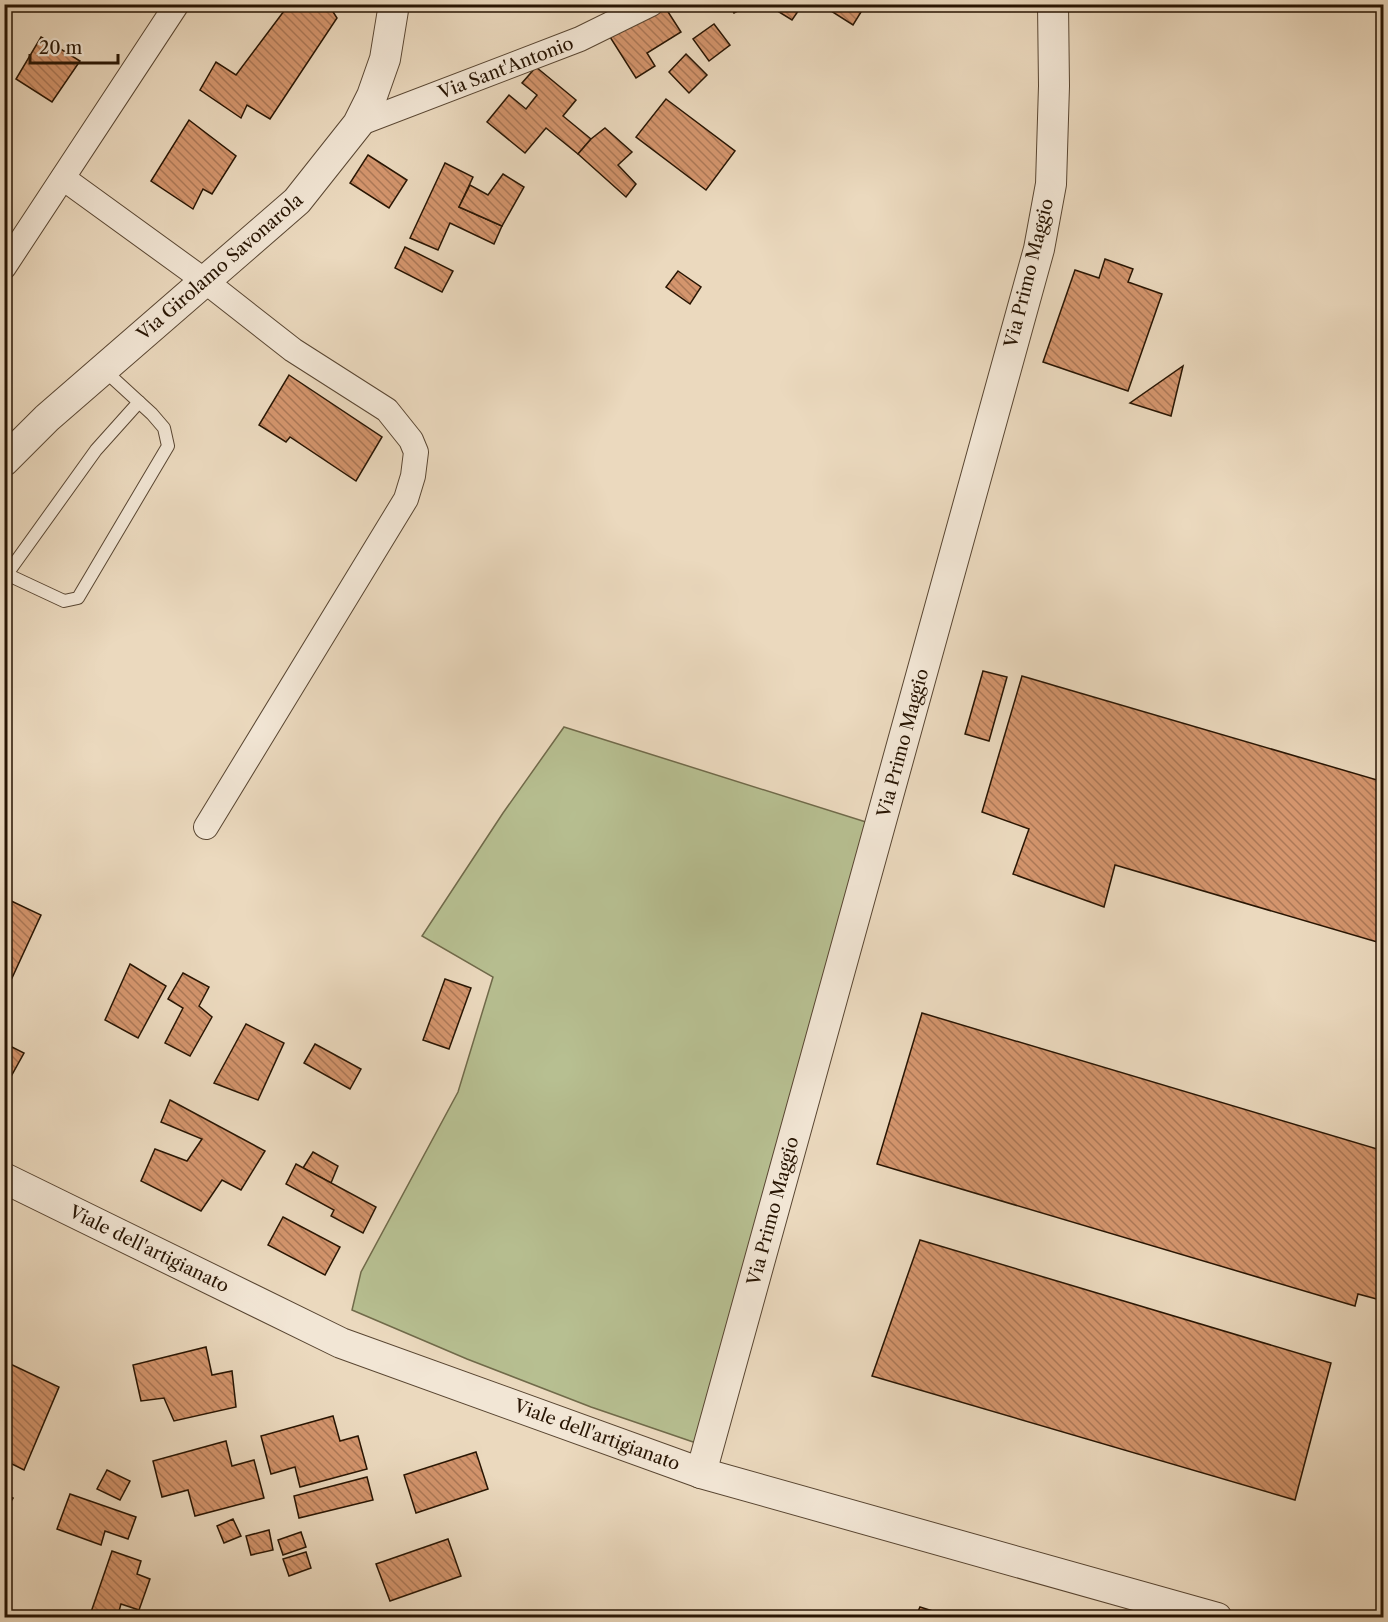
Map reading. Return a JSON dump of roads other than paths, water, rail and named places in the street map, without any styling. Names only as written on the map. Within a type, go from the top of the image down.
[{"type":"street","points":[[4,267],[177,4]]},
{"type":"street","name":"Via Girolamo Savonarola","points":[[4,461],[47,418],[297,201],[358,124],[372,96],[385,59],[394,4]]},
{"type":"street","name":"Via Sant'Antonio","points":[[358,124],[580,39],[651,4]]},
{"type":"street","name":"Via Primo Maggio","points":[[701,1473],[1039,249],[1051,184],[1054,86],[1053,4]]},
{"type":"street","points":[[63,178],[205,281],[293,350],[387,410],[411,440],[416,452],[413,476],[406,499],[206,827]]},
{"type":"street","name":"Viale dell'artigianato","points":[[4,1178],[340,1343],[701,1473],[1217,1617]]},
{"type":"lane","points":[[103,369],[139,402],[164,428],[168,446],[78,598],[64,601],[6,574],[96,450],[139,402]]}]
